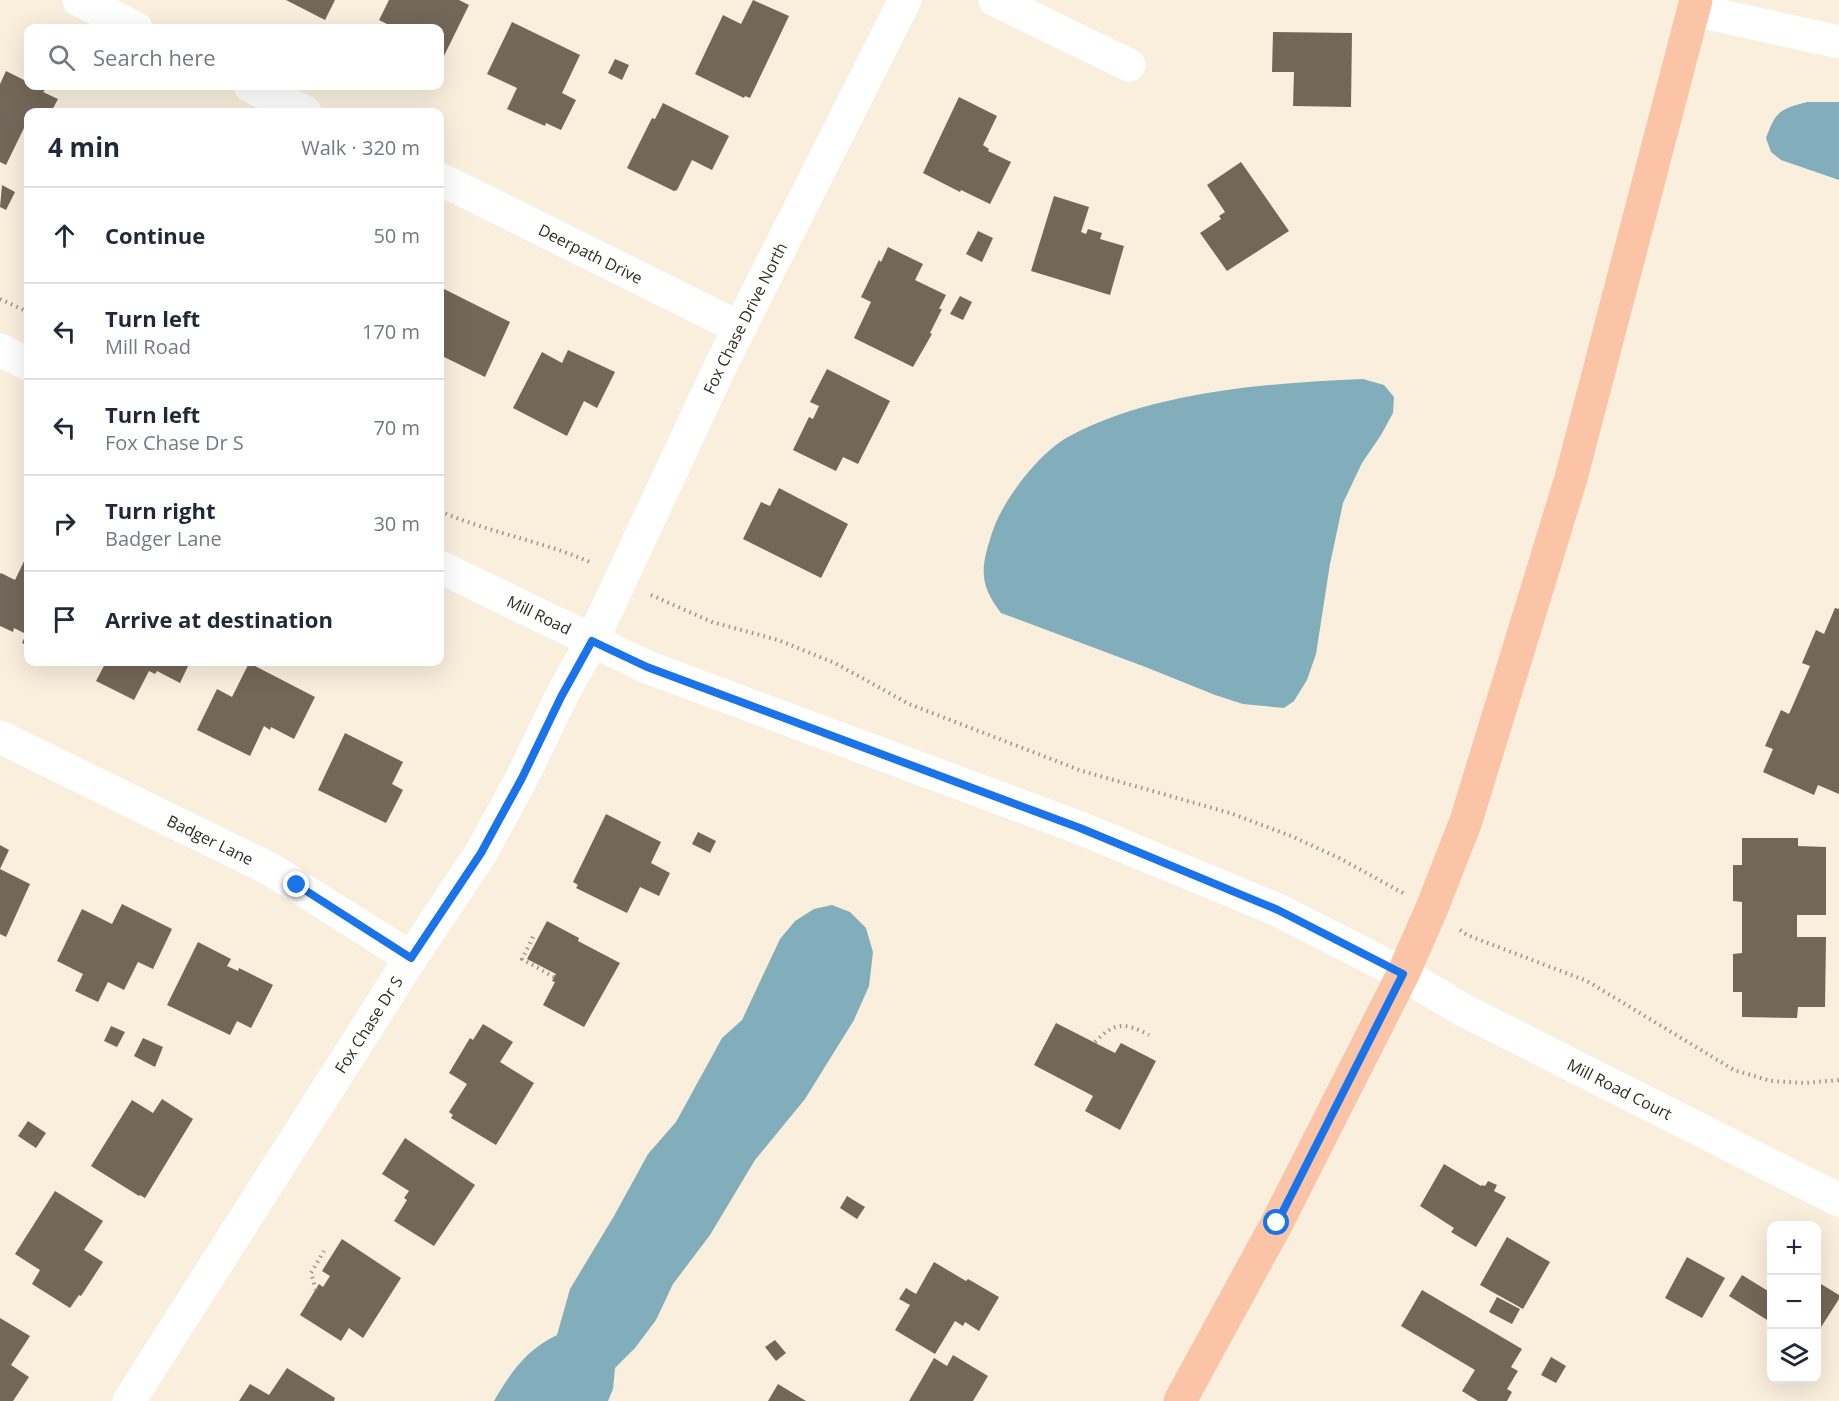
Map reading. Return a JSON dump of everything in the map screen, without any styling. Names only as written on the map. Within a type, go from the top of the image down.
[{"type":"main road","points":[[1180,1401],[1277,1223],[1403,974],[1466,821],[1571,478],[1695,5]]},
{"type":"street","points":[[79,0],[128,24]]},
{"type":"street","name":"Fox Chase Drive North","points":[[592,641],[740,328],[904,0]]},
{"type":"street","points":[[995,0],[1129,65]]},
{"type":"street","points":[[1695,5],[1839,42]]},
{"type":"street","points":[[258,90],[296,108]]},
{"type":"street","name":"Deerpath Drive","points":[[444,182],[740,328]]},
{"type":"street","points":[[0,350],[24,362]]},
{"type":"street","name":"Mill Road","points":[[444,569],[647,667],[1080,828],[1278,910],[1403,974]]},
{"type":"street","name":"Fox Chase Dr S","points":[[129,1401],[411,958],[481,853],[592,641]]},
{"type":"street","name":"Badger Lane","points":[[0,737],[270,869],[411,958]]},
{"type":"street","name":"Mill Road Court","points":[[1403,974],[1463,1010],[1834,1187]]},
{"type":"path","points":[[0,300],[24,310]]},
{"type":"path","points":[[444,513],[457,519],[563,551],[592,563]]},
{"type":"path","points":[[645,592],[712,622],[778,640],[835,663],[909,704],[1082,771],[1230,813],[1291,836],[1339,858]]},
{"type":"path","points":[[1467,936],[1587,981],[1734,1070],[1771,1081],[1805,1083],[1839,1080]]},
{"type":"path","points":[[533,937],[522,959],[554,977]]},
{"type":"path","points":[[1095,1042],[1106,1031],[1120,1025],[1137,1028],[1149,1035]]},
{"type":"path","points":[[316,1290],[311,1273],[324,1251]]},
{"type":"water","points":[[1807,102],[1839,102],[1839,180],[1781,160],[1771,152],[1766,138],[1776,117],[1785,109]]},
{"type":"water","points":[[1363,379],[1384,385],[1394,397],[1393,413],[1362,463],[1343,503],[1330,564],[1316,654],[1307,680],[1294,701],[1284,708],[1243,704],[1215,695],[1001,613],[988,593],[984,565],[992,533],[1004,506],[1035,465],[1058,443],[1070,436],[1103,421],[1175,399],[1252,387]]},
{"type":"water","points":[[832,905],[850,912],[866,928],[873,952],[869,986],[854,1020],[805,1099],[755,1160],[710,1235],[673,1284],[656,1320],[635,1348],[615,1368],[613,1389],[608,1401],[494,1401],[520,1363],[536,1348],[557,1335],[570,1289],[648,1154],[676,1122],[722,1038],[742,1020],[780,939],[795,921],[814,909]]},
{"type":"building","points":[[286,0],[335,0],[325,20]]},
{"type":"building","points":[[389,0],[459,0],[469,5],[444,56],[444,24],[387,24],[379,20]]},
{"type":"building","points":[[753,0],[789,16],[750,98],[745,96],[744,98],[695,74],[723,15],[741,24]]},
{"type":"building","points":[[512,22],[580,55],[562,93],[576,100],[561,130],[546,123],[545,126],[507,109],[517,88],[487,74]]},
{"type":"building","points":[[1273,32],[1352,33],[1351,107],[1293,106],[1294,72],[1272,72]]},
{"type":"building","points":[[615,59],[629,65],[622,80],[608,73]]},
{"type":"building","points":[[6,71],[24,80],[24,90],[45,90],[43,92],[58,99],[53,108],[24,108],[24,128],[6,165],[0,162],[0,84]]},
{"type":"building","points":[[959,97],[997,116],[983,145],[989,149],[988,151],[1011,162],[990,204],[923,173]]},
{"type":"building","points":[[663,103],[729,136],[712,170],[692,160],[677,190],[674,191],[627,168],[652,118],[655,119]]},
{"type":"building","points":[[1241,162],[1289,231],[1227,271],[1200,233],[1221,219],[1219,216],[1225,212],[1207,185]]},
{"type":"building","points":[[2,185],[15,192],[6,210],[0,207]]},
{"type":"building","points":[[1054,196],[1089,207],[1081,232],[1086,234],[1088,229],[1102,233],[1100,239],[1124,246],[1110,295],[1031,271]]},
{"type":"building","points":[[978,231],[993,238],[982,262],[966,254]]},
{"type":"building","points":[[888,247],[923,264],[915,280],[946,295],[930,333],[932,334],[913,367],[854,338],[871,302],[861,297]]},
{"type":"building","points":[[444,289],[510,322],[485,377],[444,357]]},
{"type":"building","points":[[960,296],[972,302],[963,320],[950,314]]},
{"type":"building","points":[[568,350],[615,372],[597,408],[584,401],[567,436],[513,408],[542,352],[562,363]]},
{"type":"building","points":[[827,369],[890,401],[858,464],[843,457],[836,471],[793,450],[809,417],[813,419],[819,406],[810,402]]},
{"type":"building","points":[[779,488],[848,524],[821,578],[743,539],[761,502],[770,506]]},
{"type":"building","points":[[24,561],[24,633],[14,628],[13,632],[0,626],[0,574],[15,580]]},
{"type":"building","points":[[1835,608],[1839,609],[1839,794],[1818,785],[1814,795],[1763,772],[1773,749],[1765,746],[1781,710],[1789,714],[1810,666],[1802,663],[1816,630],[1824,634]]},
{"type":"building","points":[[104,666],[188,666],[180,683],[157,671],[155,674],[149,671],[134,700],[96,681]]},
{"type":"building","points":[[248,666],[255,666],[315,697],[294,739],[271,727],[270,730],[264,726],[250,756],[197,730],[217,689],[232,697]]},
{"type":"building","points":[[345,733],[403,762],[392,784],[403,790],[386,823],[318,790]]},
{"type":"building","points":[[606,814],[661,842],[651,863],[670,873],[659,896],[640,887],[627,913],[576,888],[578,885],[573,882]]},
{"type":"building","points":[[698,832],[716,841],[710,853],[692,844]]},
{"type":"building","points":[[1742,838],[1798,838],[1798,846],[1826,847],[1826,915],[1797,915],[1797,937],[1826,937],[1825,1007],[1798,1007],[1797,1018],[1742,1017],[1742,992],[1733,992],[1733,954],[1742,953],[1742,902],[1733,901],[1733,865],[1742,865]]},
{"type":"building","points":[[0,845],[9,850],[0,869]]},
{"type":"building","points":[[0,869],[30,884],[6,937],[0,934]]},
{"type":"building","points":[[122,904],[172,929],[153,969],[138,962],[124,990],[108,982],[98,1002],[75,991],[83,974],[57,961],[82,909],[112,924]]},
{"type":"building","points":[[547,921],[579,938],[578,941],[620,963],[584,1027],[543,1005],[555,982],[552,981],[556,974],[527,959]]},
{"type":"building","points":[[198,942],[231,959],[227,966],[238,971],[239,968],[273,985],[251,1028],[237,1021],[230,1035],[167,1005]]},
{"type":"building","points":[[1056,1023],[1115,1053],[1121,1043],[1156,1061],[1120,1130],[1085,1111],[1093,1096],[1034,1065]]},
{"type":"building","points":[[483,1024],[513,1042],[500,1062],[534,1083],[496,1145],[451,1118],[453,1115],[449,1112],[467,1084],[449,1073],[470,1038],[473,1040]]},
{"type":"building","points":[[111,1026],[125,1032],[117,1047],[104,1041]]},
{"type":"building","points":[[143,1038],[163,1047],[155,1067],[134,1056]]},
{"type":"building","points":[[162,1099],[193,1119],[145,1198],[91,1166],[132,1100],[153,1113]]},
{"type":"building","points":[[28,1121],[46,1133],[36,1148],[18,1136]]},
{"type":"building","points":[[405,1138],[475,1185],[434,1246],[394,1221],[407,1200],[404,1198],[409,1191],[382,1174]]},
{"type":"building","points":[[1444,1164],[1481,1186],[1485,1186],[1488,1181],[1497,1185],[1494,1191],[1506,1197],[1476,1247],[1451,1232],[1454,1228],[1420,1206]]},
{"type":"building","points":[[55,1191],[103,1221],[84,1250],[103,1262],[81,1296],[79,1295],[70,1308],[32,1284],[40,1270],[15,1254]]},
{"type":"building","points":[[847,1196],[865,1207],[857,1219],[840,1208]]},
{"type":"building","points":[[1507,1237],[1550,1262],[1523,1309],[1480,1285]]},
{"type":"building","points":[[342,1239],[401,1278],[363,1338],[349,1328],[341,1341],[300,1315],[319,1284],[323,1287],[330,1276],[322,1271]]},
{"type":"building","points":[[1687,1257],[1725,1278],[1702,1318],[1665,1298]]},
{"type":"building","points":[[934,1262],[999,1297],[979,1331],[965,1322],[963,1326],[955,1321],[935,1354],[895,1330],[910,1305],[899,1299],[906,1288],[916,1294]]},
{"type":"building","points":[[1742,1275],[1767,1290],[1767,1320],[1729,1296]]},
{"type":"building","points":[[1821,1284],[1839,1295],[1839,1299],[1821,1327]]},
{"type":"building","points":[[1422,1290],[1522,1349],[1511,1367],[1518,1371],[1507,1389],[1512,1392],[1507,1401],[1478,1401],[1462,1391],[1475,1370],[1401,1326]]},
{"type":"building","points":[[1497,1297],[1520,1309],[1512,1324],[1489,1312]]},
{"type":"building","points":[[0,1318],[30,1336],[11,1365],[29,1377],[13,1401],[0,1401]]},
{"type":"building","points":[[775,1340],[786,1353],[776,1361],[765,1347]]},
{"type":"building","points":[[953,1355],[988,1376],[973,1401],[909,1401],[934,1358],[947,1366]]},
{"type":"building","points":[[1551,1357],[1566,1366],[1556,1383],[1541,1375]]},
{"type":"building","points":[[287,1368],[335,1398],[334,1401],[239,1401],[250,1384],[269,1395]]},
{"type":"building","points":[[778,1384],[806,1401],[768,1401]]},
{"type":"route","points":[[297,885],[411,958],[481,853],[592,641],[647,667],[1080,828],[1278,910],[1403,974],[1277,1223]]}]
